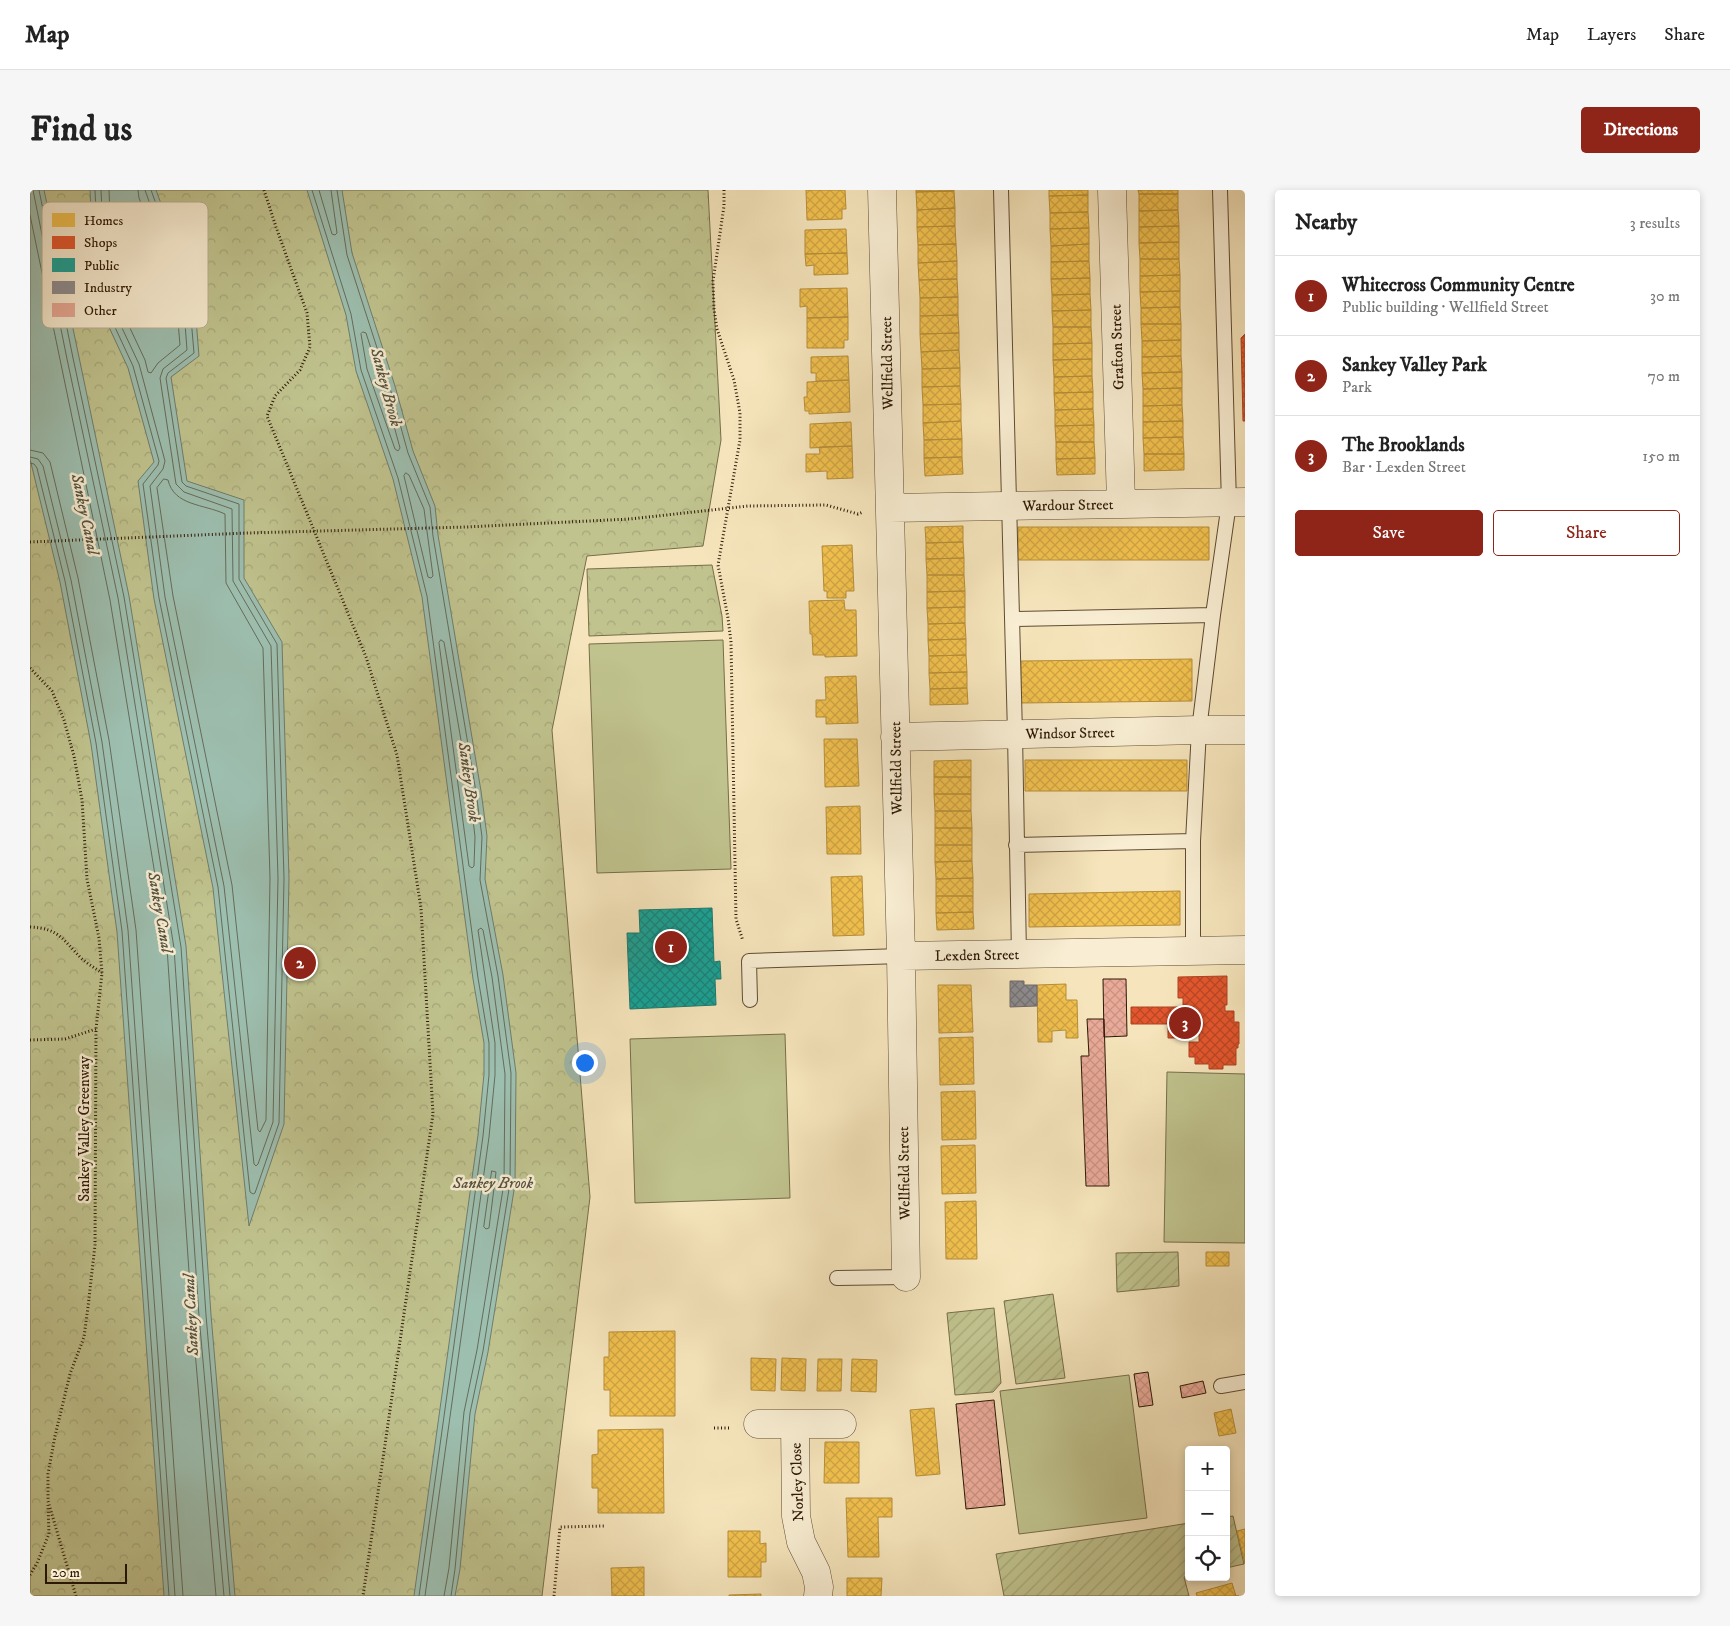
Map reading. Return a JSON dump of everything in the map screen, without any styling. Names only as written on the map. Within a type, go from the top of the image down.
[{"type":"street","name":"Wellfield Street","points":[[882,190],[906,1276]]},
{"type":"street","name":"Grafton Street","points":[[1112,190],[1121,504]]},
{"type":"street","name":"Wardour Street","points":[[890,508],[1237,502]]},
{"type":"street","name":"Windsor Street","points":[[895,737],[1245,730]]},
{"type":"street","name":"Lexden Street","points":[[900,956],[1245,950]]},
{"type":"street","name":"Norley Close","points":[[758,1424],[842,1424]]},
{"type":"street","name":"Norley Close","points":[[795,1424],[796,1516],[801,1542],[816,1572],[819,1587],[818,1596]]},
{"type":"lane","points":[[1001,190],[1010,506],[1019,955]]},
{"type":"lane","points":[[1193,950],[1194,841],[1199,730],[1213,615],[1237,502],[1220,190]]},
{"type":"lane","points":[[1012,619],[1213,615]]},
{"type":"lane","points":[[1016,845],[1194,841]]},
{"type":"lane","name":"Lexden Street","points":[[749,961],[900,956]]},
{"type":"lane","points":[[749,961],[750,1000]]},
{"type":"lane","name":"Wellfield Street","points":[[837,1278],[906,1276]]},
{"type":"lane","points":[[1221,1386],[1245,1382]]},
{"type":"path","points":[[264,190],[307,313],[310,347],[300,370],[275,396],[267,416],[366,657],[397,755],[421,908],[433,1114],[363,1596]]},
{"type":"path","points":[[724,190],[724,206],[713,281],[714,309],[717,329],[734,380],[740,413],[740,440],[718,565],[728,618],[730,642],[736,919],[749,961]]},
{"type":"path","points":[[30,542],[247,532],[630,519],[748,506],[826,505],[858,514],[871,508],[890,508]]},
{"type":"path","name":"Sankey Valley Greenway","points":[[30,668],[52,691],[64,720],[74,756],[82,800],[87,879],[99,938],[102,973],[96,1030],[94,1254],[84,1338],[70,1374],[48,1474],[48,1502],[76,1596]]},
{"type":"path","points":[[30,927],[44,927],[63,937],[84,960],[102,973]]},
{"type":"path","points":[[30,1040],[65,1039],[96,1030]]},
{"type":"path","points":[[30,1575],[49,1534],[48,1502]]},
{"type":"path","points":[[554,1596],[560,1527],[604,1526]]},
{"type":"green space","points":[[30,190],[708,190],[721,440],[703,546],[587,556],[552,730],[590,1197],[542,1596],[30,1596]]},
{"type":"green space","points":[[712,565],[723,631],[589,636],[587,569]]},
{"type":"green space","points":[[723,640],[731,869],[597,873],[589,644]]},
{"type":"green space","points":[[785,1034],[790,1198],[635,1203],[630,1039]]},
{"type":"green space","points":[[1167,1072],[1245,1074],[1245,1243],[1164,1242]]},
{"type":"green space","points":[[1178,1252],[1179,1286],[1117,1292],[1116,1253]]},
{"type":"green space","points":[[1053,1294],[1065,1378],[1016,1384],[1004,1301]]},
{"type":"green space","points":[[994,1308],[1001,1383],[993,1392],[955,1395],[947,1313]]},
{"type":"green space","points":[[1129,1375],[1147,1518],[1019,1534],[1000,1391]]},
{"type":"green space","points":[[1230,1516],[1233,1516],[1244,1564],[1230,1567],[1230,1536]]},
{"type":"green space","points":[[1185,1524],[1184,1577],[1189,1596],[1004,1596],[996,1554]]},
{"type":"water","name":"Sankey Canal","points":[[30,190],[44,190],[47,202],[42,202],[42,328],[73,328],[129,596],[186,946],[211,1315],[235,1596],[164,1596],[117,932],[91,744],[60,582],[30,459]]},
{"type":"water","points":[[90,190],[156,190],[160,202],[91,202]]},
{"type":"water","name":"Sankey Brook","points":[[307,190],[342,190],[352,253],[395,386],[413,451],[435,506],[438,535],[481,791],[487,836],[485,879],[503,975],[516,1073],[515,1184],[488,1352],[475,1414],[460,1569],[455,1596],[414,1596],[478,1135],[484,1074],[484,1043],[473,979],[422,597],[393,479],[356,371],[346,315]]},
{"type":"water","points":[[109,328],[197,328],[199,356],[171,377],[187,481],[244,500],[244,578],[282,642],[289,878],[284,1124],[249,1226],[213,888],[154,599],[138,481],[154,462],[128,368]]},
{"type":"building: Homes","points":[[806,190],[845,190],[846,209],[842,209],[842,219],[807,220]]},
{"type":"building: Homes","points":[[916,190],[954,190],[954,191],[916,192]]},
{"type":"building: Homes","points":[[1049,190],[1088,190],[1088,195],[1049,196]]},
{"type":"building: Homes","points":[[1138,190],[1178,190],[1178,194],[1139,194]]},
{"type":"building: Homes","points":[[954,191],[955,208],[917,210],[916,192]]},
{"type":"building: Homes","points":[[1139,194],[1178,194],[1178,210],[1139,211]]},
{"type":"building: Homes","points":[[1088,195],[1088,212],[1050,213],[1049,196]]},
{"type":"building: Homes","points":[[955,208],[955,226],[917,227],[917,210]]},
{"type":"building: Homes","points":[[1178,210],[1179,226],[1139,227],[1139,211]]},
{"type":"building: Homes","points":[[1088,212],[1089,228],[1050,229],[1050,213]]},
{"type":"building: Homes","points":[[955,226],[956,244],[918,245],[917,227]]},
{"type":"building: Homes","points":[[1179,226],[1179,242],[1139,243],[1139,227]]},
{"type":"building: Homes","points":[[1089,228],[1089,244],[1051,246],[1050,229]]},
{"type":"building: Homes","points":[[846,229],[847,253],[805,254],[805,230]]},
{"type":"building: Homes","points":[[1179,242],[1179,259],[1140,259],[1139,243]]},
{"type":"building: Homes","points":[[956,244],[957,261],[918,263],[918,245]]},
{"type":"building: Homes","points":[[1089,244],[1089,261],[1051,262],[1051,246]]},
{"type":"building: Homes","points":[[847,253],[848,274],[814,275],[814,265],[806,266],[805,254]]},
{"type":"building: Homes","points":[[1140,259],[1179,259],[1180,275],[1140,276]]},
{"type":"building: Homes","points":[[957,261],[957,279],[919,280],[918,263]]},
{"type":"building: Homes","points":[[1089,261],[1090,278],[1051,279],[1051,262]]},
{"type":"building: Homes","points":[[1180,275],[1180,291],[1140,292],[1140,276]]},
{"type":"building: Homes","points":[[1090,278],[1090,294],[1052,295],[1051,279]]},
{"type":"building: Homes","points":[[957,279],[958,297],[920,298],[919,280]]},
{"type":"building: Homes","points":[[847,288],[848,317],[807,318],[807,306],[800,307],[800,289]]},
{"type":"building: Homes","points":[[1180,291],[1180,307],[1141,308],[1140,292]]},
{"type":"building: Homes","points":[[1090,294],[1091,310],[1052,311],[1052,295]]},
{"type":"building: Homes","points":[[958,297],[958,315],[920,316],[920,298]]},
{"type":"building: Homes","points":[[1180,307],[1181,324],[1141,324],[1141,308]]},
{"type":"building: Homes","points":[[1091,310],[1091,327],[1053,327],[1052,311]]},
{"type":"building: Homes","points":[[958,315],[959,333],[920,334],[920,316]]},
{"type":"building: Homes","points":[[848,317],[848,340],[844,340],[844,348],[807,348],[807,318]]},
{"type":"building: Homes","points":[[1141,324],[1181,324],[1181,340],[1142,341]]},
{"type":"building: Homes","points":[[1053,327],[1091,327],[1092,343],[1053,344]]},
{"type":"building: Homes","points":[[959,333],[959,350],[921,352],[920,334]]},
{"type":"building: Homes","points":[[1181,340],[1181,356],[1142,357],[1142,341]]},
{"type":"building: Homes","points":[[1092,343],[1092,359],[1053,360],[1053,344]]},
{"type":"building: Homes","points":[[959,350],[960,368],[922,369],[921,352]]},
{"type":"building: Homes","points":[[848,356],[849,380],[816,381],[816,373],[811,373],[811,357]]},
{"type":"building: Homes","points":[[1181,356],[1182,372],[1142,373],[1142,357]]},
{"type":"building: Homes","points":[[1092,359],[1092,376],[1054,377],[1053,360]]},
{"type":"building: Homes","points":[[960,368],[960,386],[922,387],[922,369]]},
{"type":"building: Homes","points":[[1182,372],[1182,388],[1143,389],[1142,373]]},
{"type":"building: Homes","points":[[1092,376],[1093,392],[1054,393],[1054,377]]},
{"type":"building: Homes","points":[[849,380],[850,412],[809,414],[809,411],[805,411],[804,397],[807,397],[807,382]]},
{"type":"building: Homes","points":[[960,386],[961,404],[923,405],[922,387]]},
{"type":"building: Homes","points":[[1182,388],[1182,405],[1143,406],[1143,389]]},
{"type":"building: Homes","points":[[1093,392],[1093,409],[1055,410],[1054,393]]},
{"type":"building: Homes","points":[[961,404],[961,421],[923,423],[923,405]]},
{"type":"building: Homes","points":[[1182,405],[1183,421],[1143,422],[1143,406]]},
{"type":"building: Homes","points":[[1093,409],[1094,425],[1055,426],[1055,410]]},
{"type":"building: Homes","points":[[961,421],[962,439],[924,440],[923,423]]},
{"type":"building: Homes","points":[[1183,421],[1183,437],[1143,438],[1143,422]]},
{"type":"building: Homes","points":[[851,422],[852,446],[810,448],[810,424]]},
{"type":"building: Homes","points":[[1094,425],[1094,442],[1056,442],[1055,426]]},
{"type":"building: Homes","points":[[1183,437],[1184,454],[1144,454],[1143,438]]},
{"type":"building: Homes","points":[[962,439],[962,457],[924,458],[924,440]]},
{"type":"building: Homes","points":[[1056,442],[1094,442],[1095,458],[1056,459]]},
{"type":"building: Homes","points":[[852,446],[853,478],[827,479],[827,471],[806,472],[806,454],[820,454],[819,447]]},
{"type":"building: Homes","points":[[1144,454],[1184,454],[1184,470],[1144,471]]},
{"type":"building: Homes","points":[[962,457],[963,474],[925,476],[924,458]]},
{"type":"building: Homes","points":[[1095,458],[1095,474],[1057,475],[1056,459]]},
{"type":"building: Homes","points":[[963,526],[963,542],[926,543],[925,527]]},
{"type":"building: Homes","points":[[1018,527],[1209,527],[1209,560],[1018,560]]},
{"type":"building: Homes","points":[[963,542],[964,558],[926,559],[926,543]]},
{"type":"building: Homes","points":[[852,545],[854,591],[846,591],[846,598],[827,598],[827,591],[824,591],[822,546]]},
{"type":"building: Homes","points":[[964,558],[964,575],[927,575],[926,559]]},
{"type":"building: Homes","points":[[927,575],[964,575],[965,591],[927,592]]},
{"type":"building: Homes","points":[[965,591],[965,607],[927,608],[927,592]]},
{"type":"building: Homes","points":[[844,600],[845,610],[856,610],[857,656],[825,657],[825,655],[813,655],[809,601]]},
{"type":"building: Homes","points":[[965,607],[965,623],[928,624],[927,608]]},
{"type":"building: Homes","points":[[965,623],[966,639],[928,640],[928,624]]},
{"type":"building: Homes","points":[[966,639],[966,655],[929,656],[928,640]]},
{"type":"building: Homes","points":[[966,655],[967,672],[929,673],[929,656]]},
{"type":"building: Homes","points":[[1192,659],[1192,701],[1021,703],[1021,661]]},
{"type":"building: Homes","points":[[967,672],[967,688],[930,689],[929,673]]},
{"type":"building: Homes","points":[[856,676],[858,723],[826,724],[826,717],[816,717],[816,700],[826,700],[825,677]]},
{"type":"building: Homes","points":[[967,688],[968,704],[930,705],[930,689]]},
{"type":"building: Homes","points":[[824,739],[857,739],[859,786],[825,787]]},
{"type":"building: Homes","points":[[971,760],[971,777],[934,777],[934,761]]},
{"type":"building: Homes","points":[[1025,760],[1187,760],[1187,791],[1025,791]]},
{"type":"building: Homes","points":[[934,777],[971,777],[971,794],[934,794]]},
{"type":"building: Homes","points":[[934,794],[971,794],[971,811],[935,811]]},
{"type":"building: Homes","points":[[860,806],[861,854],[827,854],[826,807]]},
{"type":"building: Homes","points":[[935,811],[971,811],[972,828],[935,828]]},
{"type":"building: Homes","points":[[935,828],[972,828],[972,845],[935,845]]},
{"type":"building: Homes","points":[[935,845],[972,845],[972,861],[935,862]]},
{"type":"building: Homes","points":[[972,861],[973,878],[936,879],[935,862]]},
{"type":"building: Homes","points":[[862,876],[864,935],[833,936],[831,877]]},
{"type":"building: Homes","points":[[973,878],[973,896],[936,896],[936,879]]},
{"type":"building: Homes","points":[[1180,891],[1180,925],[1029,927],[1029,894]]},
{"type":"building: Homes","points":[[936,896],[973,896],[973,912],[936,913]]},
{"type":"building: Homes","points":[[973,912],[974,929],[937,930],[936,913]]},
{"type":"building: Homes","points":[[1066,984],[1066,1000],[1077,1000],[1078,1038],[1066,1038],[1066,1030],[1052,1031],[1052,1042],[1038,1042],[1037,985]]},
{"type":"building: Homes","points":[[938,985],[971,985],[973,1032],[939,1033]]},
{"type":"building: Homes","points":[[973,1037],[974,1084],[940,1085],[939,1038]]},
{"type":"building: Homes","points":[[975,1091],[976,1139],[942,1140],[941,1092]]},
{"type":"building: Homes","points":[[975,1145],[976,1193],[942,1194],[941,1146]]},
{"type":"building: Homes","points":[[976,1201],[977,1259],[946,1259],[945,1202]]},
{"type":"building: Homes","points":[[1206,1252],[1229,1252],[1229,1266],[1206,1266]]},
{"type":"building: Homes","points":[[675,1331],[675,1416],[610,1416],[610,1390],[604,1390],[604,1357],[609,1357],[609,1332]]},
{"type":"building: Homes","points":[[751,1358],[776,1359],[775,1391],[751,1390]]},
{"type":"building: Homes","points":[[782,1358],[806,1359],[805,1391],[781,1390]]},
{"type":"building: Homes","points":[[818,1359],[842,1359],[841,1391],[817,1391]]},
{"type":"building: Homes","points":[[852,1359],[877,1360],[876,1392],[851,1391]]},
{"type":"building: Homes","points":[[934,1408],[940,1474],[916,1476],[910,1410]]},
{"type":"building: Homes","points":[[1231,1409],[1236,1433],[1219,1436],[1214,1413]]},
{"type":"building: Homes","points":[[663,1429],[664,1513],[598,1513],[598,1488],[592,1488],[592,1455],[598,1454],[598,1430]]},
{"type":"building: Homes","points":[[825,1442],[859,1442],[859,1483],[824,1483]]},
{"type":"building: Homes","points":[[846,1498],[892,1498],[892,1517],[878,1517],[879,1557],[848,1557]]},
{"type":"building: Homes","points":[[1245,1529],[1245,1564],[1237,1531]]},
{"type":"building: Homes","points":[[728,1531],[760,1531],[760,1544],[766,1543],[766,1562],[761,1562],[761,1577],[728,1577]]},
{"type":"building: Homes","points":[[644,1567],[644,1596],[612,1596],[611,1568]]},
{"type":"building: Homes","points":[[847,1578],[882,1578],[881,1596],[847,1596]]},
{"type":"building: Homes","points":[[1232,1583],[1236,1596],[1197,1596],[1196,1593]]},
{"type":"building: Homes","points":[[761,1594],[761,1596],[729,1596],[729,1595]]},
{"type":"building: Shops","points":[[1245,334],[1245,421],[1243,421],[1241,338]]},
{"type":"building: Shops","points":[[1227,976],[1227,1005],[1225,1005],[1225,1011],[1234,1011],[1234,1022],[1239,1022],[1239,1044],[1238,1048],[1236,1048],[1236,1065],[1223,1065],[1223,1069],[1209,1069],[1209,1064],[1195,1064],[1195,1057],[1189,1057],[1189,1042],[1199,1042],[1199,1030],[1180,1030],[1180,1038],[1168,1038],[1168,1024],[1131,1024],[1131,1007],[1183,1007],[1183,998],[1178,998],[1178,977]]},
{"type":"building: Public","points":[[712,908],[714,962],[720,961],[721,979],[715,979],[716,1005],[630,1009],[627,933],[640,933],[639,910]]},
{"type":"building: Industry","points":[[1010,981],[1024,981],[1024,985],[1037,985],[1037,1006],[1010,1007]]},
{"type":"building: Other","points":[[1103,979],[1126,979],[1127,1036],[1104,1037]]},
{"type":"building: Other","points":[[1087,1019],[1104,1019],[1109,1186],[1086,1186],[1081,1056],[1089,1056]]},
{"type":"building: Other","points":[[1148,1372],[1153,1405],[1139,1407],[1134,1374]]},
{"type":"building: Other","points":[[1203,1381],[1206,1393],[1182,1398],[1180,1386]]},
{"type":"building: Other","points":[[994,1400],[1005,1505],[966,1509],[956,1404]]},
{"type":"place","name":"Whitecross Community Centre","points":[[671,947]]},
{"type":"place","name":"Sankey Valley Park","points":[[300,963]]},
{"type":"place","name":"The Brooklands","points":[[1185,1023]]}]
